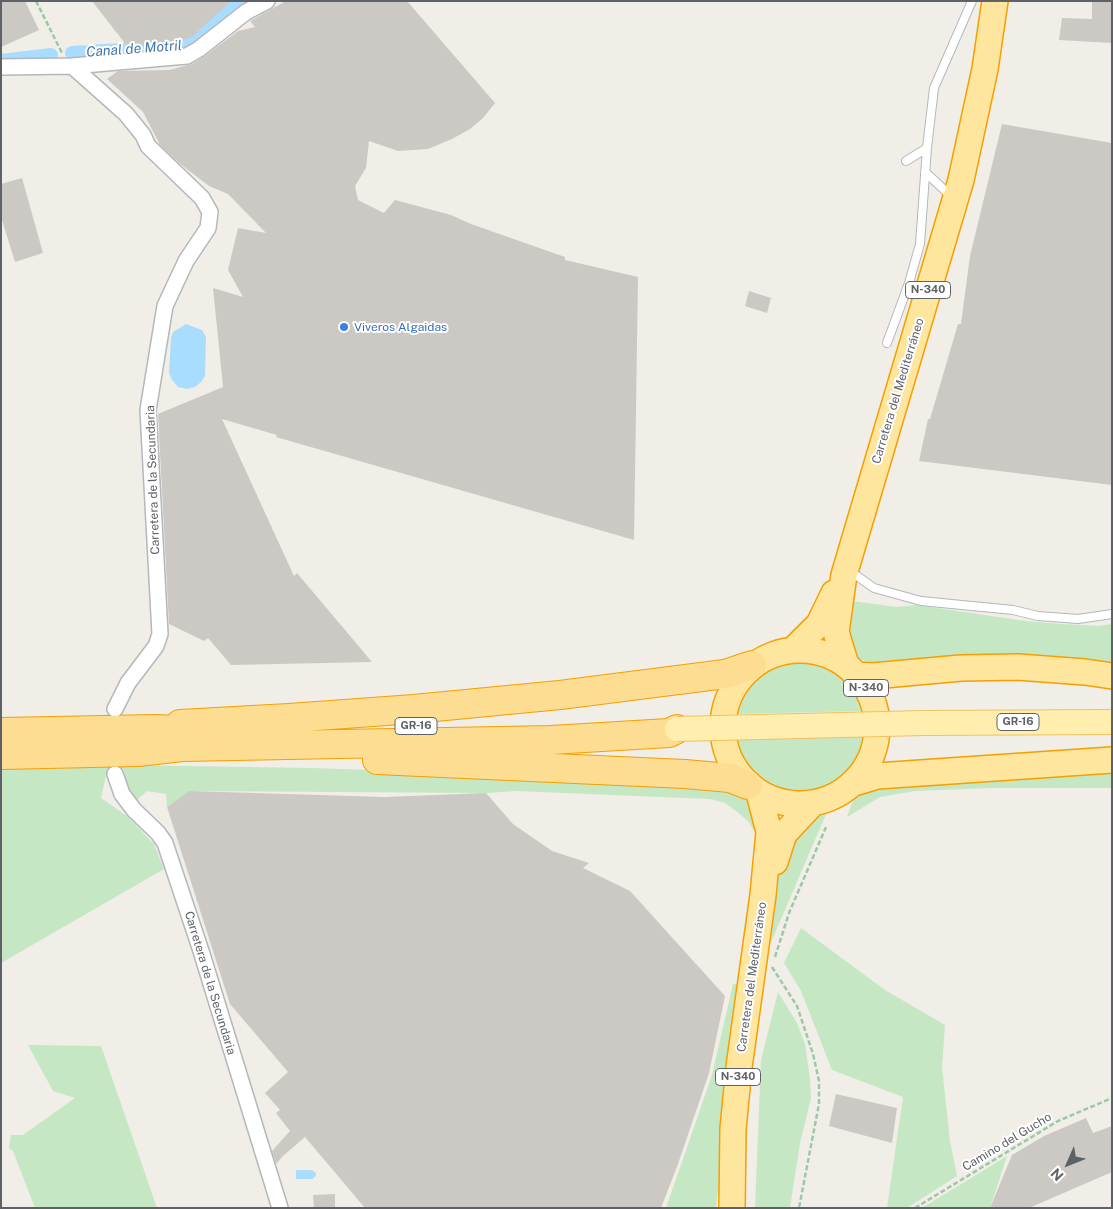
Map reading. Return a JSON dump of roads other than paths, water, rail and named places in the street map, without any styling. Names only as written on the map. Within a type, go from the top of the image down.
[{"type":"highway","name":"Carretera del Mediterráneo","points":[[851,670],[836,632],[845,571],[961,180],[985,69],[994,1]]},
{"type":"highway","name":"Carretera del Mediterráneo","points":[[793,650],[819,624],[845,571]]},
{"type":"highway","name":"N-340","points":[[793,650],[812,650],[829,656],[851,670],[870,695],[877,718],[876,742],[868,764],[854,783],[835,797],[812,804],[794,805],[776,801],[753,789],[733,767],[724,746],[722,724],[726,702],[737,682],[752,665],[772,655],[793,650]]},
{"type":"highway","points":[[154,729],[181,724],[404,710],[560,695],[725,674],[752,665]]},
{"type":"highway","points":[[851,670],[873,676],[961,668],[1018,668],[1085,672],[1112,676]]},
{"type":"highway","name":"GR-16","points":[[1,732],[154,729],[183,731],[564,724],[668,726],[677,729]]},
{"type":"highway","name":"GR-16","points":[[1,755],[138,752],[182,747],[551,740],[668,733],[677,729]]},
{"type":"highway","points":[[138,752],[685,774],[730,778],[753,789]]},
{"type":"highway","points":[[854,783],[876,776],[1112,760]]},
{"type":"highway","name":"Carretera del Mediterráneo","points":[[732,1208],[733,1129],[738,1076],[763,895],[769,832],[753,789]]},
{"type":"highway","name":"Carretera del Mediterráneo","points":[[763,895],[784,834],[812,804]]},
{"type":"main road","name":"GR-16","points":[[677,729],[924,723],[1112,722]]},
{"type":"street","points":[[1,67],[72,66],[187,56],[199,49],[246,12],[267,1]]},
{"type":"street","name":"Carretera de la Secundaria","points":[[72,66],[126,114],[143,135],[148,146],[202,198],[210,212],[208,228],[186,261],[165,306],[148,410],[160,634],[156,646],[128,683],[115,709]]},
{"type":"street","name":"Carretera de la Secundaria","points":[[115,774],[122,794],[134,810],[158,832],[165,843],[202,951],[280,1208]]},
{"type":"lane","points":[[887,342],[920,244],[927,148],[934,88],[972,1]]},
{"type":"lane","points":[[906,161],[927,148]]},
{"type":"lane","points":[[925,172],[955,200]]},
{"type":"lane","points":[[845,571],[874,588],[921,601],[1013,610],[1038,616],[1078,619],[1112,614]]},
{"type":"water","points":[[186,324],[202,330],[206,337],[205,376],[195,387],[187,389],[178,387],[169,373],[173,332]]},
{"type":"water","points":[[296,1170],[312,1170],[316,1173],[316,1176],[313,1179],[296,1179]]},
{"type":"waterway","name":"Canal de Motril","points":[[72,53],[186,46],[239,1]]},
{"type":"waterway","name":"Canal de Motril","points":[[1,61],[51,55]]},
{"type":"place","name":"Viveros Algaidas","points":[[344,327]]}]
